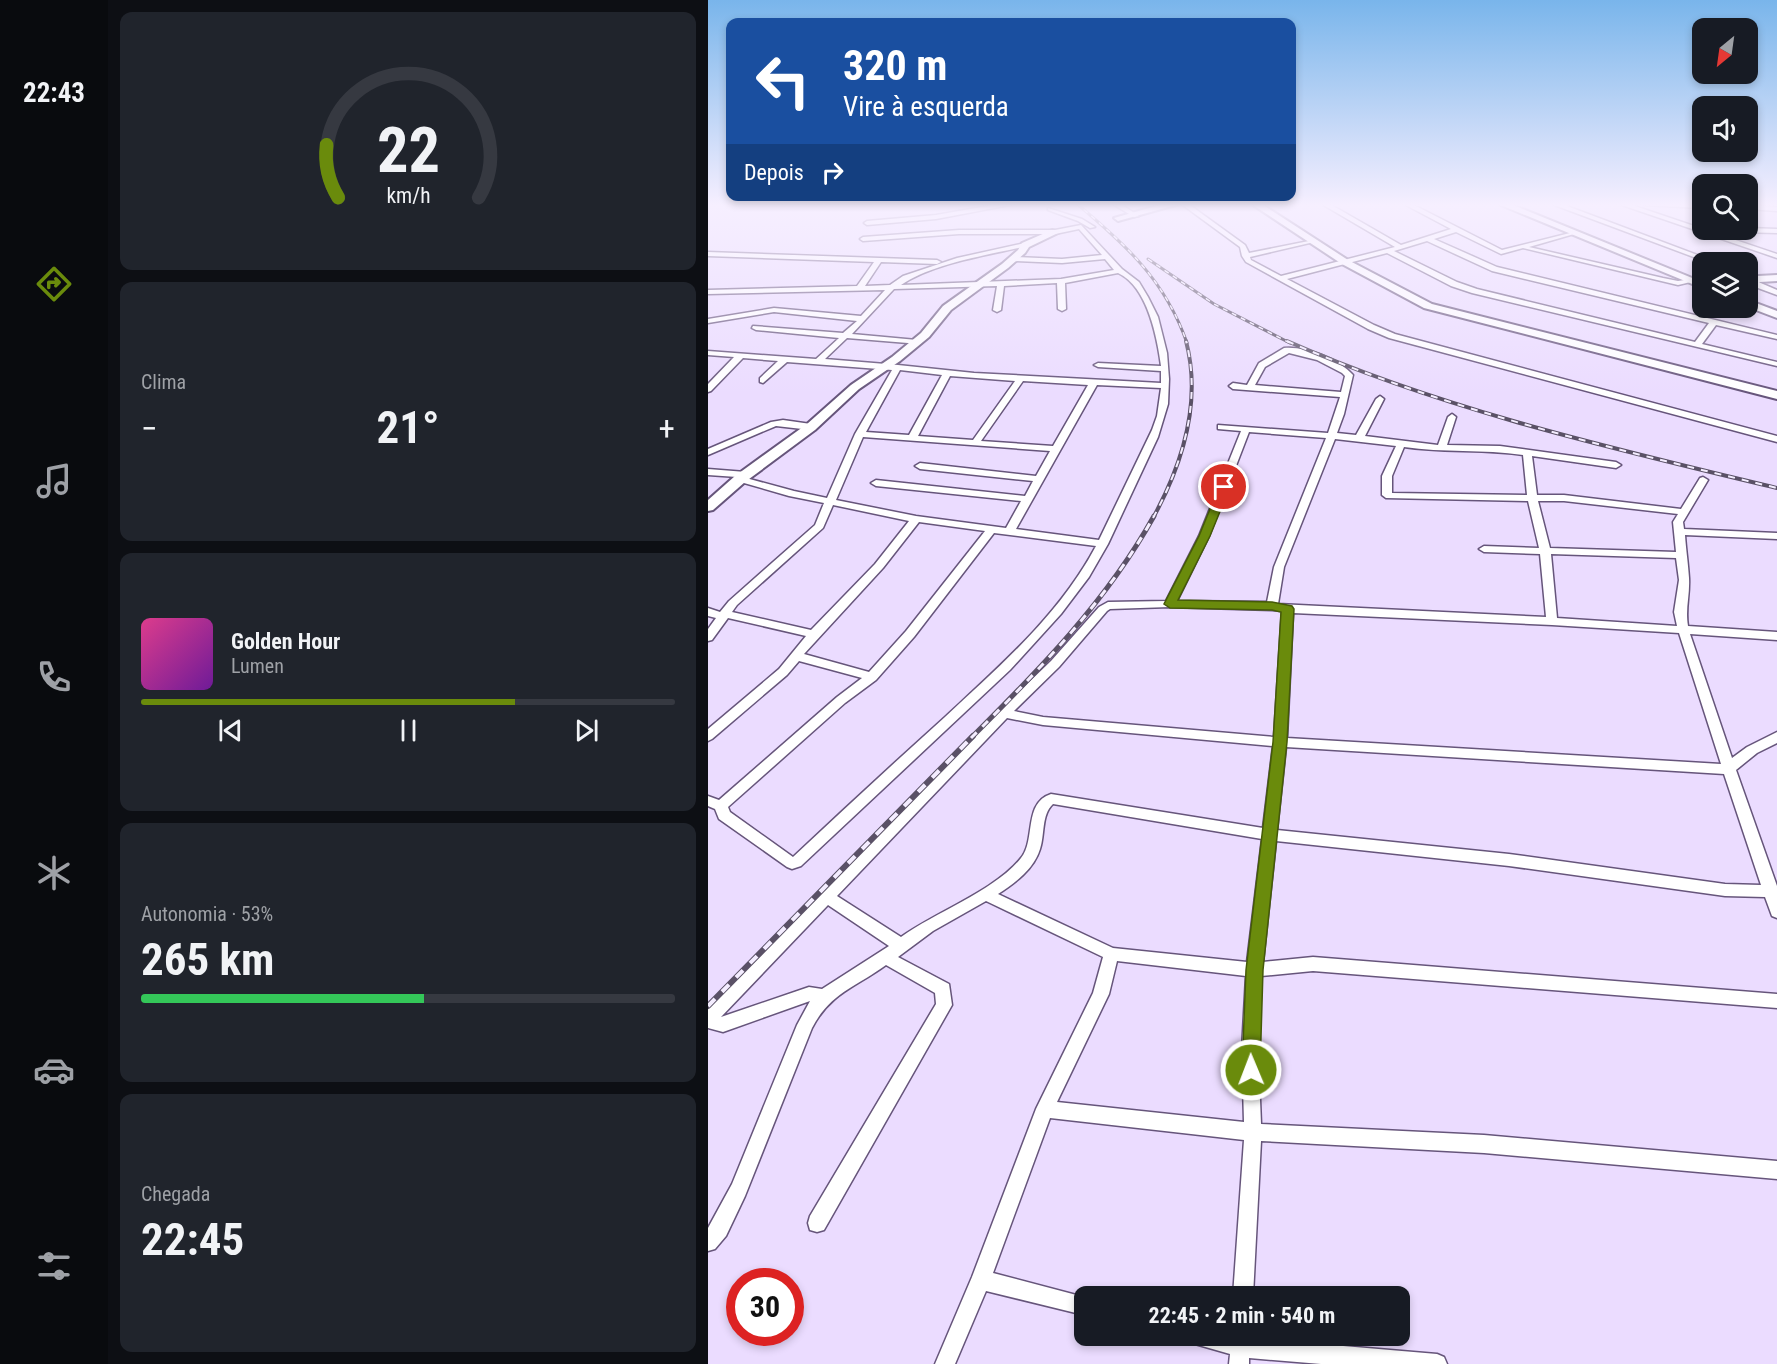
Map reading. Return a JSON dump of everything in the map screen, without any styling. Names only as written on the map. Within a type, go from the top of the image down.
[{"type":"street","points":[[858,289],[874,267]]},
{"type":"street","points":[[817,362],[848,334],[891,288],[918,272],[934,267]]},
{"type":"street","points":[[708,507],[743,477],[811,427],[841,398],[892,367],[947,308],[1003,267]]},
{"type":"street","points":[[991,530],[910,634],[872,677],[715,804],[724,814],[783,858],[792,863],[796,862],[1029,643],[1082,579],[1103,544],[1159,423],[1165,386],[1162,346],[1151,309],[1127,275],[1115,267]]},
{"type":"street","points":[[1259,267],[1392,336],[1777,439]]},
{"type":"street","points":[[1282,278],[1327,267]]},
{"type":"street","points":[[1354,267],[1417,301],[1441,311],[1777,395]]},
{"type":"street","points":[[1421,267],[1465,288],[1777,364]]},
{"type":"street","points":[[1490,267],[1777,337]]},
{"type":"street","points":[[1605,267],[1678,283],[1691,280]]},
{"type":"street","points":[[1657,267],[1691,280]]},
{"type":"street","points":[[708,292],[1061,281],[1119,271]]},
{"type":"street","points":[[1758,280],[1777,278]]},
{"type":"street","points":[[1061,281],[1062,309]]},
{"type":"street","points":[[997,310],[1002,284]]},
{"type":"street","points":[[1758,284],[1777,293]]},
{"type":"street","points":[[1758,307],[1777,315]]},
{"type":"street","points":[[708,321],[774,310],[863,318]]},
{"type":"street","points":[[1697,345],[1714,322]]},
{"type":"street","points":[[756,328],[848,334],[917,342]]},
{"type":"street","points":[[1250,387],[1262,365],[1284,351],[1293,350],[1348,373],[1345,395],[1331,436],[1316,469],[1315,481],[1279,567],[1272,606]]},
{"type":"street","points":[[708,353],[892,367],[948,374],[1165,386]]},
{"type":"street","points":[[708,389],[741,356]]},
{"type":"street","points":[[764,380],[785,359]]},
{"type":"street","points":[[1098,365],[1163,369]]},
{"type":"street","points":[[708,638],[746,590],[819,526],[892,367]]},
{"type":"street","points":[[912,438],[948,374]]},
{"type":"street","points":[[975,443],[1021,378]]},
{"type":"street","points":[[1009,532],[1094,382]]},
{"type":"street","points":[[1233,386],[1345,395]]},
{"type":"street","points":[[1359,438],[1380,399]]},
{"type":"street","points":[[1442,447],[1452,417]]},
{"type":"street","points":[[708,452],[778,423],[811,427]]},
{"type":"street","points":[[1221,427],[1359,438],[1401,444],[1458,446],[1616,465]]},
{"type":"street","points":[[1170,604],[1204,536],[1246,429]]},
{"type":"street","points":[[860,434],[1056,449]]},
{"type":"street","points":[[1401,444],[1387,476],[1387,495],[1389,496],[1564,498],[1684,512]]},
{"type":"street","points":[[1527,453],[1533,497],[1545,550],[1552,621]]},
{"type":"street","points":[[920,466],[1038,479]]},
{"type":"street","points":[[708,472],[743,477],[792,494],[916,519],[1103,544]]},
{"type":"street","points":[[1703,480],[1678,522],[1684,580],[1680,612],[1683,629],[1728,769],[1773,892],[1777,912]]},
{"type":"street","points":[[876,483],[1028,499]]},
{"type":"street","points":[[708,736],[770,686],[813,634],[879,566],[916,519]]},
{"type":"street","points":[[1680,532],[1777,536]]},
{"type":"street","points":[[1484,549],[1683,555]]},
{"type":"street","points":[[823,996],[809,994],[801,996],[723,1025],[708,1021],[1004,712],[1055,664],[1103,609],[1117,605],[1170,604],[1272,606],[1288,609],[1552,621],[1777,636]]},
{"type":"street","points":[[1245,1286],[1253,1132],[1250,1049],[1254,970],[1280,742],[1288,609]]},
{"type":"street","points":[[708,612],[813,634]]},
{"type":"street","points":[[796,656],[872,677]]},
{"type":"street","points":[[1004,712],[1043,721],[1280,742],[1728,769],[1752,750],[1777,737]]},
{"type":"street","points":[[708,1242],[719,1229],[739,1190],[805,1025],[816,1004],[823,996],[900,945],[985,894],[1022,867],[1031,855],[1039,817],[1044,805],[1051,799],[1271,835],[1509,860],[1725,891],[1773,892]]},
{"type":"street","points":[[985,894],[1111,954],[1254,970],[1313,964],[1777,1001]]},
{"type":"street","points":[[828,898],[900,945]]},
{"type":"street","points":[[945,1364],[981,1280],[1045,1109],[1101,994],[1111,954]]},
{"type":"street","points":[[818,1223],[944,1005],[943,989],[885,957]]},
{"type":"street","points":[[1045,1109],[1253,1132],[1485,1144],[1777,1170]]},
{"type":"street","points":[[981,1280],[1074,1303]]},
{"type":"street","points":[[1240,1349],[1437,1364]]},
{"type":"railway","points":[[1143,267],[1167,300],[1187,343]]},
{"type":"railway","points":[[1159,267],[1214,304],[1290,343]]},
{"type":"railway","points":[[1154,516],[1173,477],[1186,432],[1192,387],[1186,341]]},
{"type":"railway","points":[[1287,341],[1346,365],[1467,407],[1590,442],[1777,488]]},
{"type":"railway","points":[[973,736],[1022,687],[1093,606],[1115,577],[1154,516]]},
{"type":"railway","points":[[708,1006],[973,736]]},
{"type":"route","points":[[1224,487],[1204,536],[1170,604],[1272,606],[1288,609],[1280,742],[1254,970],[1251,1070]]}]
